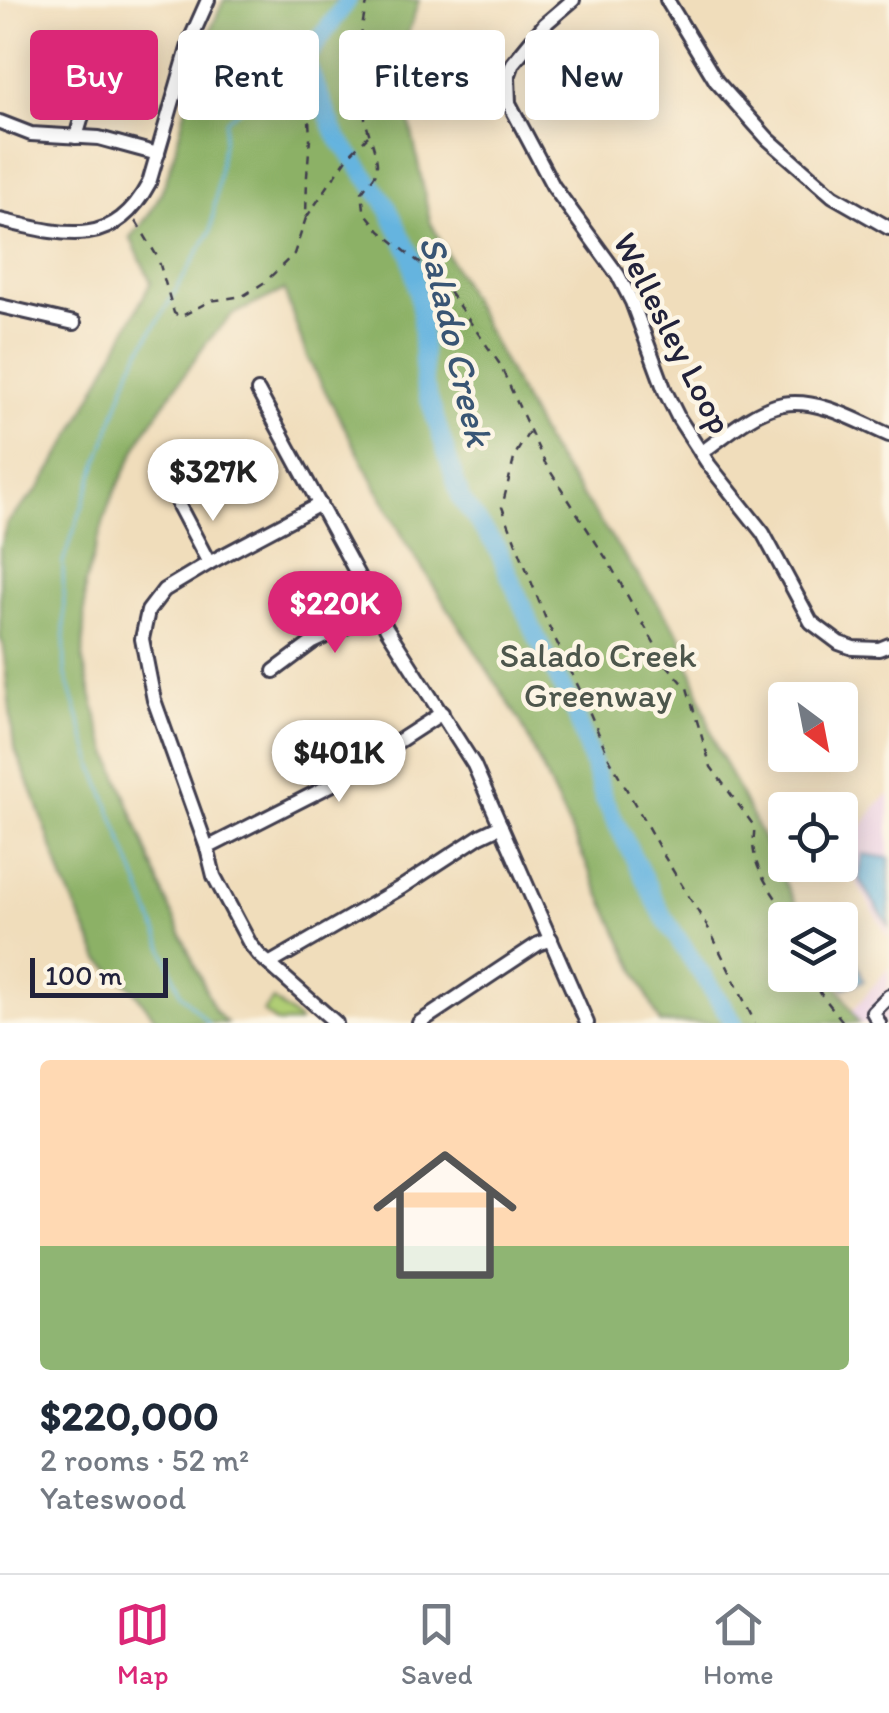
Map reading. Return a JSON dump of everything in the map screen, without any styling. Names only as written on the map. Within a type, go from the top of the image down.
[{"type":"street","points":[[0,220],[74,235],[108,227],[130,212],[149,182],[192,38],[208,0]]},
{"type":"street","name":"Wellesley Loop","points":[[573,0],[545,24],[514,63],[508,77],[510,102],[553,186],[618,275],[665,391],[701,453],[763,533],[812,622],[853,648],[880,649],[889,645]]},
{"type":"street","points":[[667,0],[716,82],[768,138],[833,196],[889,228]]},
{"type":"street","points":[[76,137],[81,120]]},
{"type":"street","points":[[0,122],[31,134],[99,138],[158,154]]},
{"type":"street","points":[[0,306],[74,323]]},
{"type":"street","points":[[258,390],[378,612],[474,765],[587,1023]]},
{"type":"street","points":[[701,453],[750,419],[783,404],[819,406],[889,435]]},
{"type":"street","points":[[320,504],[164,590],[148,611],[142,638],[154,700],[218,886],[250,944],[336,1023]]},
{"type":"street","points":[[179,506],[210,563]]},
{"type":"street","points":[[274,670],[313,642],[378,612]]},
{"type":"street","points":[[207,848],[345,778],[442,713]]},
{"type":"street","points":[[269,964],[501,826]]},
{"type":"street","points":[[419,1023],[538,944],[550,940]]},
{"type":"street","points":[[878,1023],[873,1012],[889,996]]},
{"type":"path","points":[[368,0],[362,18],[361,74],[365,118],[377,163],[376,173],[362,192],[364,209],[380,231],[447,289],[499,363],[550,472],[618,578],[666,664],[687,688],[711,767],[754,826],[753,846],[758,865],[780,902]]},
{"type":"path","points":[[130,212],[158,258],[174,313],[180,317],[210,301],[243,296],[265,282],[294,254],[306,218],[309,120]]},
{"type":"path","points":[[306,218],[350,154],[369,136]]},
{"type":"path","points":[[530,430],[515,455],[502,507],[508,524],[547,622],[609,758],[710,931],[755,1023]]},
{"type":"path","points":[[820,992],[844,1023]]},
{"type":"shaded area","points":[[889,794],[889,939],[856,882],[858,833]]},
{"type":"shaded area","points":[[889,967],[889,1023],[859,1023],[853,1010]]},
{"type":"green space","name":"Salado Creek Greenway","points":[[224,0],[419,0],[409,30],[339,30],[339,120],[409,120],[430,221],[549,449],[680,635],[716,746],[768,849],[768,882],[785,882],[795,902],[768,902],[768,992],[841,992],[859,1023],[660,1023],[520,721],[407,544],[307,357],[284,290],[232,315],[207,342],[144,433],[109,504],[85,584],[83,662],[101,732],[164,895],[215,1011],[227,1023],[159,1023],[131,987],[100,960],[64,882],[14,747],[0,638],[0,547],[7,523],[41,486],[67,444],[151,282],[130,237],[161,192],[183,120],[319,120],[319,30],[211,30]]},
{"type":"green space","points":[[273,1000],[298,1023],[277,1023],[263,1012]]},
{"type":"water","points":[[863,854],[889,858],[889,926],[859,879]]},
{"type":"waterway","name":"Salado Creek","points":[[348,0],[305,60],[336,135],[385,202],[411,255],[421,313],[424,383],[461,499],[497,548],[575,712],[604,799],[663,916],[734,1023]]},
{"type":"waterway","points":[[208,1023],[181,994],[94,767],[65,672],[63,562],[132,365],[211,231],[226,120]]}]
